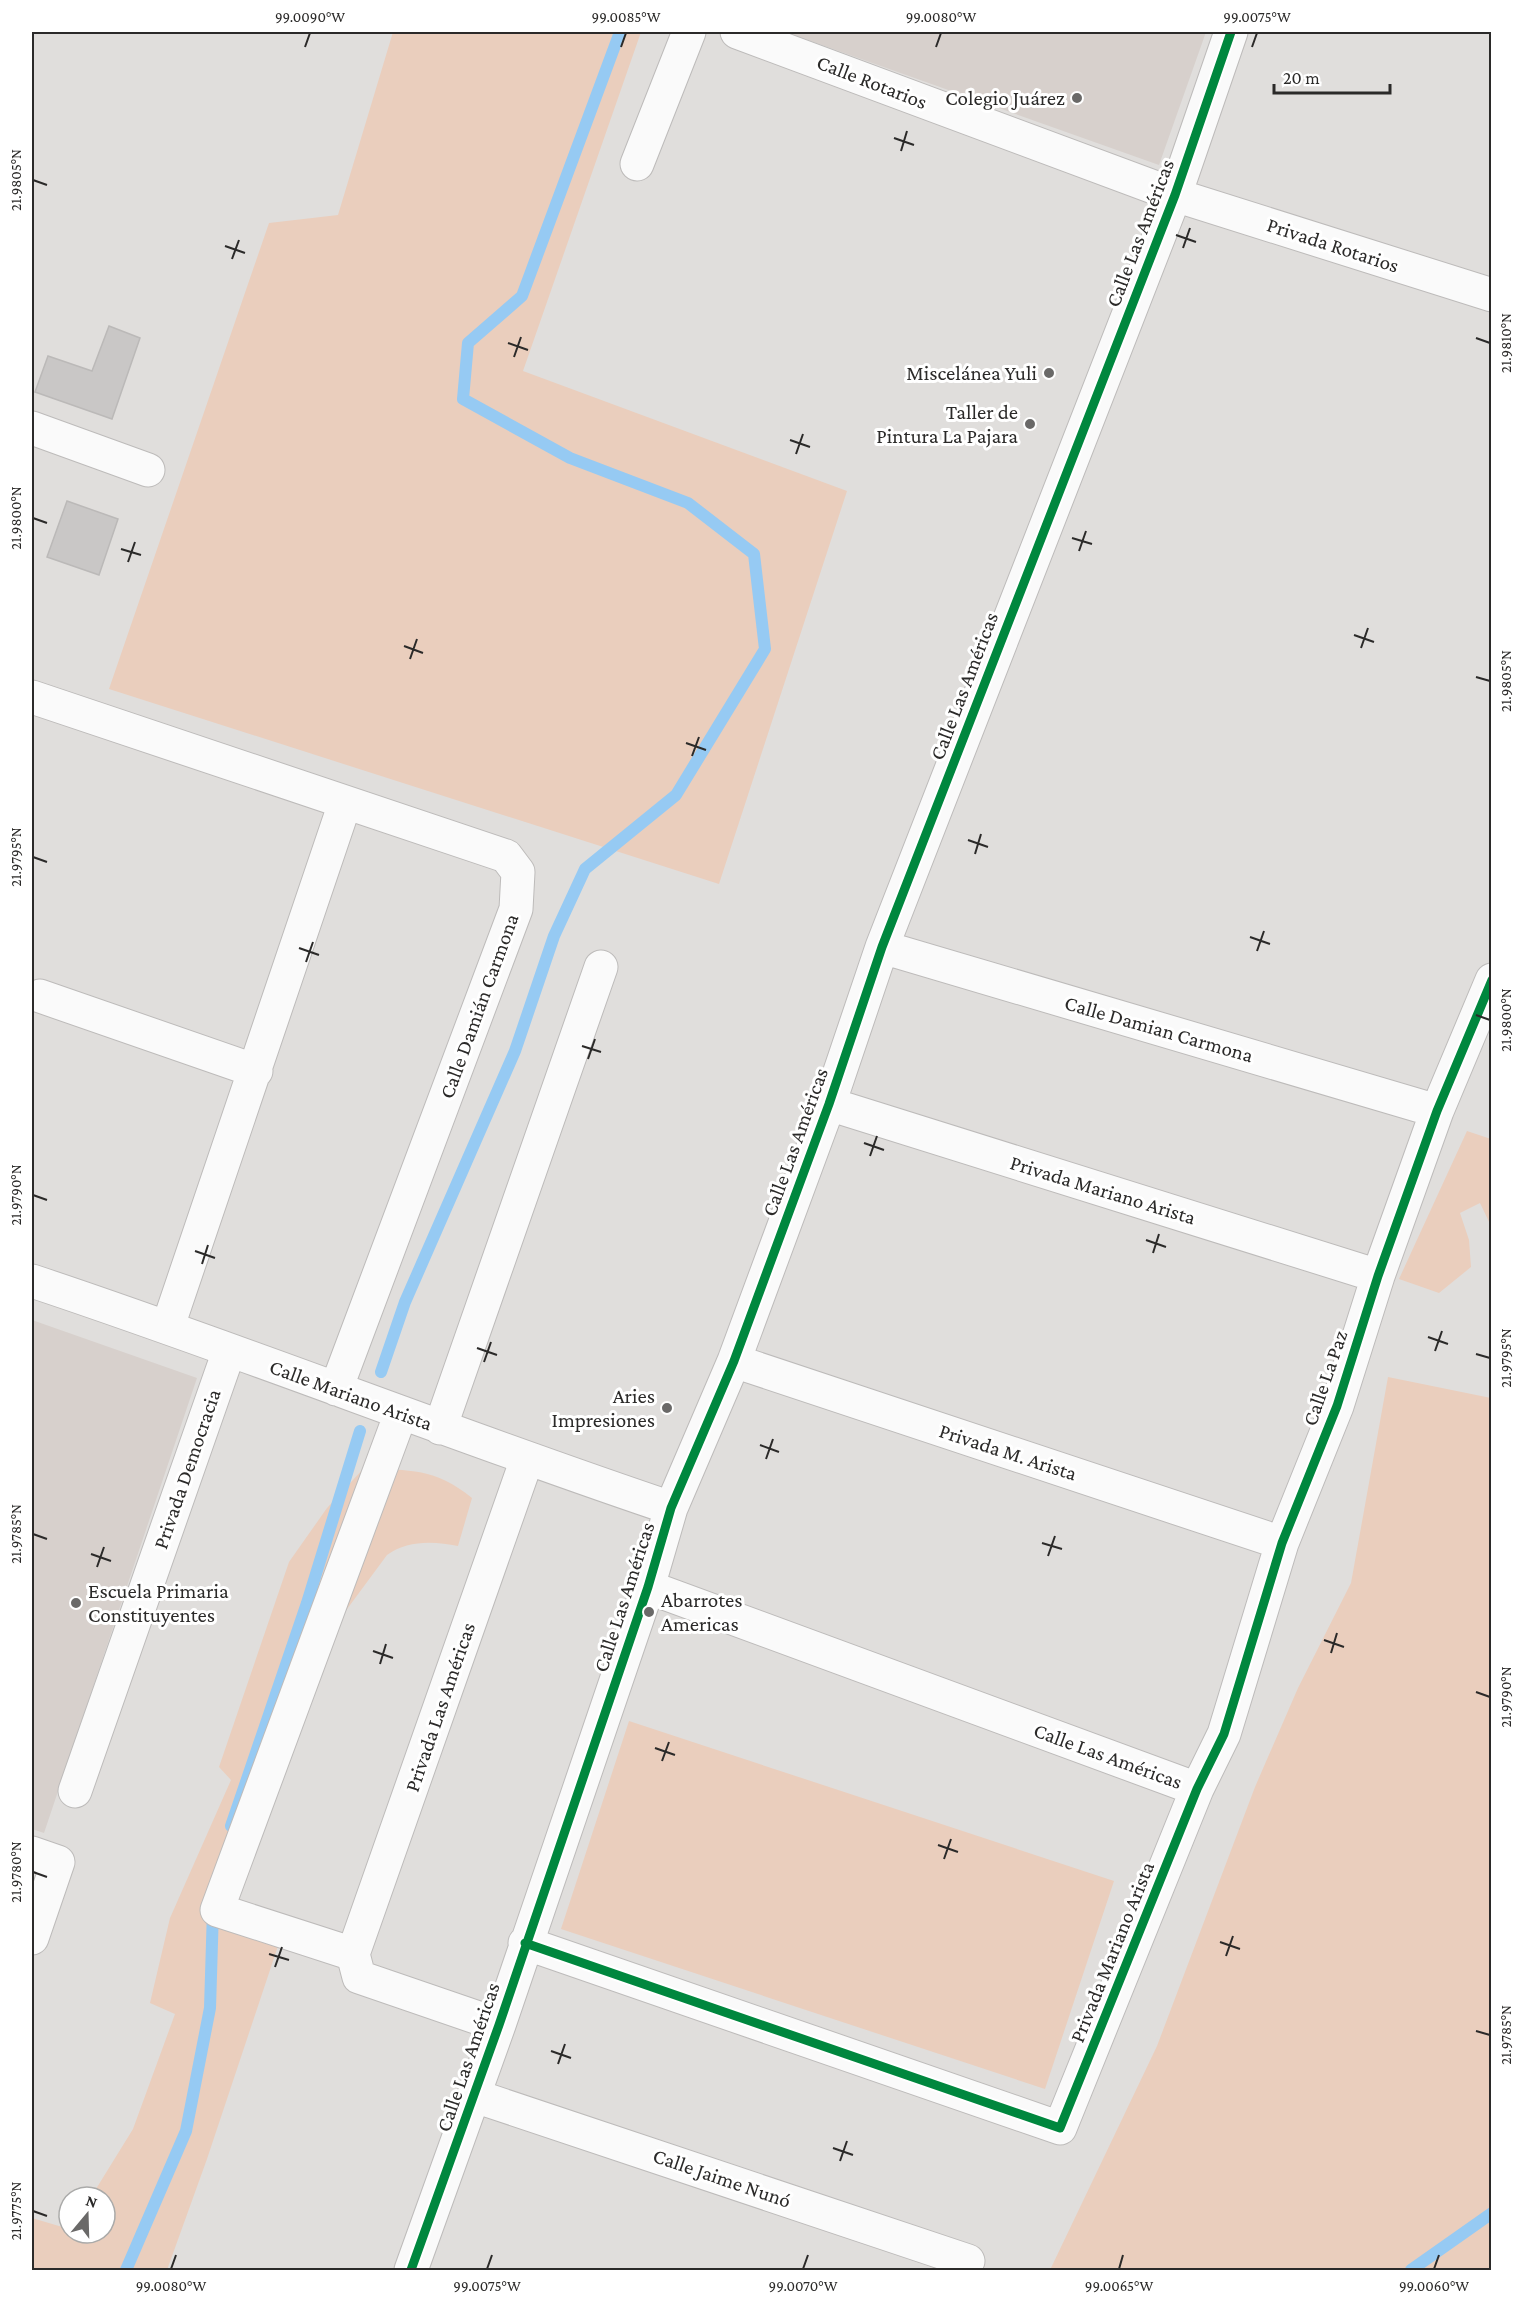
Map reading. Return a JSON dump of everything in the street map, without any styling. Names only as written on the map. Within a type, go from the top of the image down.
[{"type":"street","points":[[637,164],[689,32]]},
{"type":"street","name":"Calle Rotarios","points":[[737,32],[1175,195]]},
{"type":"street","name":"Calle Las Américas","points":[[411,2271],[475,2096],[525,1943],[648,1587],[671,1508],[734,1361],[829,1104],[882,947],[1175,195],[1231,32]]},
{"type":"street","name":"Privada Rotarios","points":[[1175,195],[1491,296]]},
{"type":"street","points":[[32,428],[148,471]]},
{"type":"street","name":"Calle Damián Carmona","points":[[32,697],[506,856],[518,872],[516,909],[336,1389]]},
{"type":"street","points":[[168,1326],[345,802]]},
{"type":"street","name":"Calle Damian Carmona","points":[[882,947],[1437,1111]]},
{"type":"street","points":[[440,1428],[601,967]]},
{"type":"street","name":"Calle La Paz","points":[[1197,1789],[1224,1734],[1282,1543],[1337,1406],[1378,1276],[1437,1111],[1491,980]]},
{"type":"street","points":[[40,996],[256,1071]]},
{"type":"street","name":"Privada Mariano Arista","points":[[829,1104],[1378,1276]]},
{"type":"street","name":"Calle Mariano Arista","points":[[32,1281],[168,1326],[229,1351],[440,1428],[671,1508]]},
{"type":"street","name":"Privada Democracia","points":[[75,1791],[229,1351]]},
{"type":"street","name":"Privada M. Arista","points":[[734,1361],[1282,1543]]},
{"type":"street","points":[[401,1413],[217,1910],[353,1954],[359,1977],[499,2025]]},
{"type":"street","name":"Privada Las Américas","points":[[353,1954],[527,1459]]},
{"type":"street","name":"Calle Las Américas","points":[[648,1587],[1197,1789]]},
{"type":"street","name":"Privada Mariano Arista","points":[[525,1943],[1060,2128],[1197,1789]]},
{"type":"street","points":[[32,1938],[45,1858]]},
{"type":"street","name":"Calle Jaime Nunó","points":[[475,2096],[968,2261]]},
{"type":"shaded area","points":[[393,32],[641,32],[523,371],[847,491],[719,884],[109,689],[269,223],[338,215]]},
{"type":"shaded area","name":"Colegio Juárez","points":[[785,32],[1206,32],[1159,165]]},
{"type":"shaded area","points":[[1467,1131],[1491,1139],[1491,1226],[1480,1203],[1460,1213],[1469,1240],[1471,1267],[1439,1293],[1399,1279]]},
{"type":"shaded area","name":"Escuela Primaria Constituyentes","points":[[32,1320],[197,1378],[44,1833],[32,1829]]},
{"type":"shaded area","points":[[1388,1377],[1491,1398],[1491,2270],[1050,2270],[1157,2046],[1255,1787],[1298,1688],[1351,1583]]},
{"type":"shaded area","points":[[364,1468],[421,1472],[446,1481],[472,1498],[458,1546],[440,1543],[412,1544],[387,1555],[305,1666],[235,1906],[278,1946],[207,2159],[167,2270],[32,2270],[32,2218],[57,2225],[57,2245],[117,2245],[117,2185],[98,2185],[133,2129],[175,2014],[150,2003],[170,1918],[231,1780],[219,1767],[289,1562],[327,1508]]},
{"type":"shaded area","points":[[629,1721],[1114,1881],[1045,2089],[561,1929]]},
{"type":"building","points":[[109,326],[140,338],[112,419],[35,392],[48,356],[92,371]]},
{"type":"building","points":[[67,501],[118,519],[99,575],[47,557]]},
{"type":"waterway","points":[[381,1372],[405,1302],[515,1051],[554,936],[585,869],[676,795],[765,649],[754,554],[688,503],[570,458],[463,399],[468,343],[522,296],[620,32]]},
{"type":"waterway","points":[[231,1826],[307,1603],[360,1431]]},
{"type":"waterway","points":[[126,2270],[186,2131],[210,2008],[213,1910]]},
{"type":"waterway","points":[[1411,2270],[1492,2213]]},
{"type":"cycle path","points":[[411,2270],[499,2025],[648,1587],[671,1508],[734,1361],[829,1104],[882,947],[1175,195],[1231,32]]},
{"type":"cycle path","points":[[525,1943],[1060,2128],[1197,1789],[1224,1734],[1282,1543],[1337,1406],[1378,1276],[1437,1111],[1492,980]]},
{"type":"place","name":"Colegio Juárez","points":[[1077,98]]},
{"type":"place","name":"Miscelánea Yuli","points":[[1049,373]]},
{"type":"place","name":"Taller de Pintura La Pajara","points":[[1030,424]]},
{"type":"place","name":"Aries Impresiones","points":[[667,1408]]},
{"type":"place","name":"Escuela Primaria Constituyentes","points":[[76,1603]]},
{"type":"place","name":"Abarrotes Americas","points":[[649,1612]]}]
